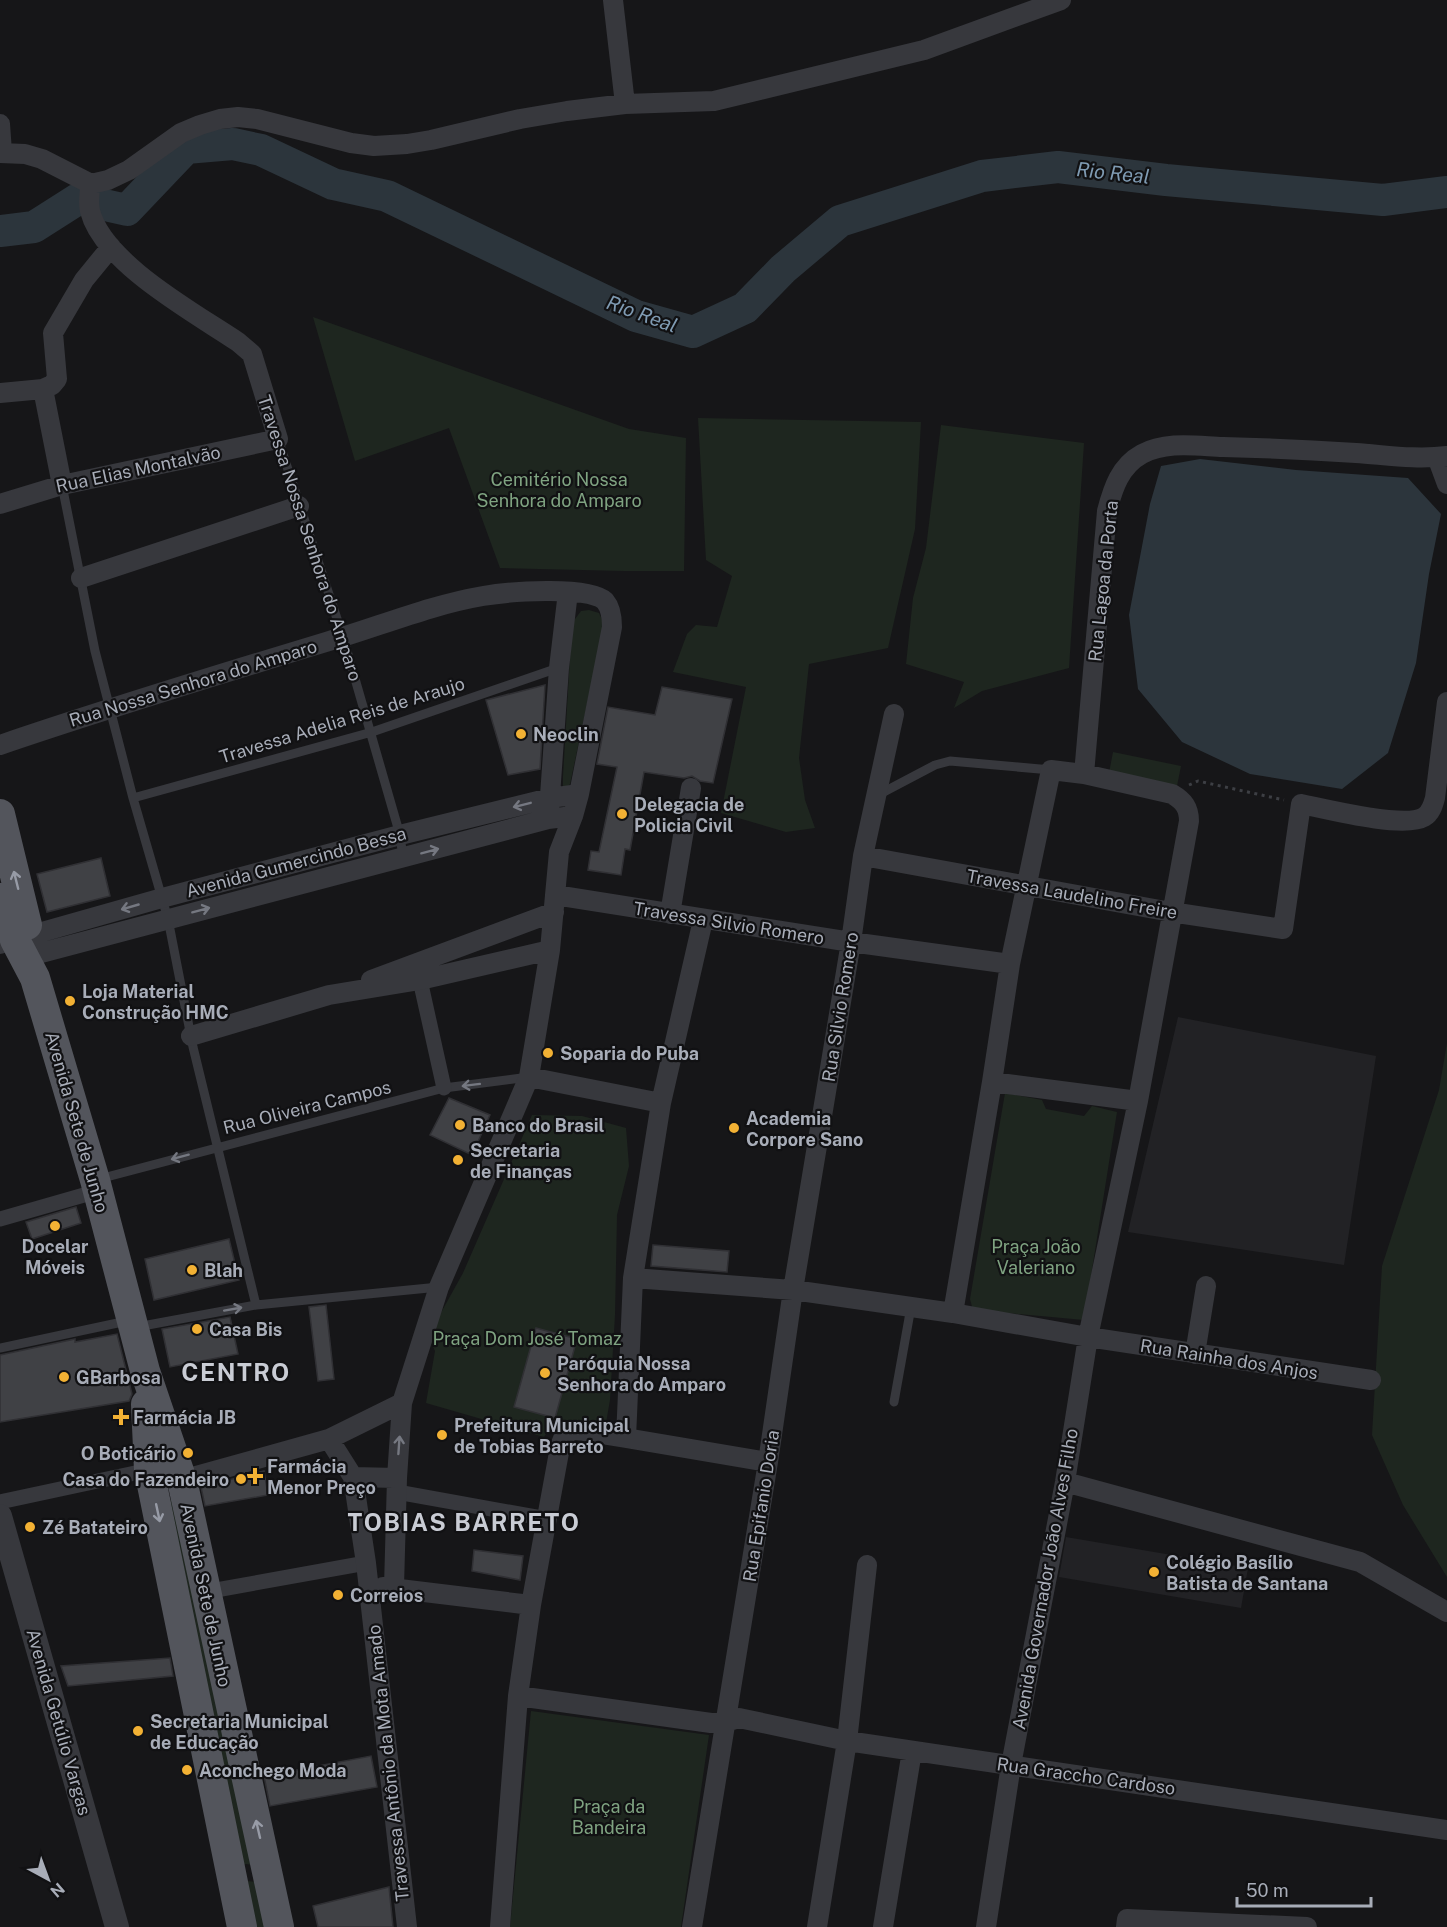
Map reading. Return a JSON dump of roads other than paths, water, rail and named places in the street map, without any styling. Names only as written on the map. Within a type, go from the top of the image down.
[{"type":"main road","points":[[0,814],[23,952]]},
{"type":"main road","points":[[0,898],[23,952]]},
{"type":"main road","name":"Avenida Sete de Junho","points":[[23,952],[97,1185],[145,1371],[182,1480],[277,1915]]},
{"type":"main road","name":"Avenida Sete de Junho","points":[[145,1371],[149,1470],[242,1927]]},
{"type":"main road","points":[[237,1896],[240,1881],[245,1874],[250,1874],[261,1880],[277,1915]]},
{"type":"street","points":[[613,0],[625,104]]},
{"type":"street","points":[[0,124],[1,152],[25,154],[42,159],[91,184],[108,180],[129,170],[181,133],[220,119],[238,117],[257,119],[351,143],[374,146],[423,142],[520,119],[625,104],[714,102],[924,50],[1061,0]]},
{"type":"street","name":"Travessa Nossa Senhora do Amparo","points":[[91,184],[88,197],[91,214],[96,226],[111,247],[137,274],[238,342],[252,354],[278,439]]},
{"type":"street","points":[[0,393],[43,390],[57,379],[53,333],[84,280],[111,247]]},
{"type":"street","points":[[43,390],[62,484]]},
{"type":"street","name":"Rua Elias Montalvão","points":[[0,504],[62,484],[278,439]]},
{"type":"street","name":"Rua Lagoa da Porta","points":[[1084,774],[1107,511],[1112,489],[1130,462],[1151,450],[1178,445],[1281,448],[1408,458],[1442,457]]},
{"type":"street","points":[[1442,457],[1447,483]]},
{"type":"street","points":[[81,578],[299,506]]},
{"type":"street","name":"Rua Nossa Senhora do Amparo","points":[[0,745],[109,708],[425,610],[481,596],[517,591],[568,592],[598,597],[604,601],[610,611],[612,627],[579,794]]},
{"type":"street","points":[[559,852],[548,819],[559,668],[568,592]]},
{"type":"street","name":"Travessa Laudelino Freire","points":[[862,856],[1171,912],[1283,929],[1301,804],[1399,821],[1416,820],[1427,815],[1435,798],[1447,702]]},
{"type":"street","name":"Rua Silvio Romero","points":[[793,1290],[851,942],[862,856],[894,714]]},
{"type":"street","points":[[633,1278],[793,1290],[953,1313],[1088,1337],[1138,1101],[1189,821],[1187,807],[1172,795],[1084,774],[1051,770],[1010,964],[953,1313]]},
{"type":"street","points":[[670,914],[691,788]]},
{"type":"street","points":[[394,1587],[402,1403],[439,1287],[529,1077],[550,950],[559,852],[579,794]]},
{"type":"street","name":"Avenida Gumercindo Bessa","points":[[23,952],[162,898],[400,835],[550,798],[579,794]]},
{"type":"street","name":"Avenida Gumercindo Bessa","points":[[23,952],[168,919],[548,819],[573,816]]},
{"type":"street","points":[[191,1036],[329,995],[555,904]]},
{"type":"street","name":"Travessa Silvio Romero","points":[[555,904],[670,914],[1010,964]]},
{"type":"street","points":[[626,1438],[633,1278],[661,1102],[703,920]]},
{"type":"street","points":[[329,995],[420,980],[550,950]]},
{"type":"street","points":[[420,980],[444,1088]]},
{"type":"street","points":[[529,1077],[661,1102]]},
{"type":"street","points":[[992,1082],[1138,1101]]},
{"type":"street","points":[[0,1219],[97,1185]]},
{"type":"street","points":[[1195,1354],[1206,1286]]},
{"type":"street","name":"Rua Epifanio Doria","points":[[726,1722],[793,1290]]},
{"type":"street","name":"Rua Rainha dos Anjos","points":[[1088,1337],[1371,1380]]},
{"type":"street","name":"Avenida Governador João Alves Filho","points":[[989,1923],[1011,1765],[1065,1482],[1088,1337]]},
{"type":"street","points":[[182,1480],[329,1439],[402,1403]]},
{"type":"street","points":[[500,1927],[518,1696],[531,1605],[564,1436],[569,1431],[576,1430],[768,1462]]},
{"type":"street","points":[[329,1439],[353,1477],[547,1518]]},
{"type":"street","points":[[0,1502],[149,1470]]},
{"type":"street","name":"Travessa Antônio da Mota Amado","points":[[353,1477],[366,1563],[406,1927]]},
{"type":"street","points":[[1065,1482],[1360,1562],[1447,1612]]},
{"type":"street","name":"Avenida Getúlio Vargas","points":[[0,1516],[117,1927]]},
{"type":"street","points":[[205,1592],[366,1563]]},
{"type":"street","points":[[817,1927],[847,1741],[867,1565]]},
{"type":"street","points":[[368,1586],[394,1587],[531,1605]]},
{"type":"street","points":[[518,1696],[711,1723],[726,1722],[692,1927]]},
{"type":"street","name":"Rua Graccho Cardoso","points":[[726,1722],[739,1718],[847,1741],[1447,1830]]},
{"type":"street","points":[[883,1927],[912,1750]]},
{"type":"street","points":[[1126,1927],[1127,1919],[1307,1927]]},
{"type":"lane","name":"Travessa Nossa Senhora do Amparo","points":[[278,439],[372,732],[404,858]]},
{"type":"lane","points":[[62,484],[95,651],[133,798],[168,919],[191,1036],[256,1305]]},
{"type":"lane","name":"Travessa Adelia Reis de Araujo","points":[[133,798],[372,732],[559,668]]},
{"type":"lane","points":[[876,796],[944,762],[1051,770]]},
{"type":"lane","name":"Rua Oliveira Campos","points":[[97,1185],[217,1147],[444,1088],[529,1077]]},
{"type":"lane","points":[[0,1348],[256,1305],[439,1287]]},
{"type":"lane","points":[[894,1402],[911,1307]]},
{"type":"waterway","name":"Rio Real","points":[[0,231],[34,227],[78,199],[127,210],[186,148],[233,144],[261,150],[333,184],[387,196],[636,316],[693,332],[745,308],[783,269],[840,221],[982,176],[1058,167],[1166,180],[1383,200],[1447,192]]},
{"type":"place","name":"Neoclin","points":[[521,734]]},
{"type":"place","name":"Delegacia de Policia Civil","points":[[622,814]]},
{"type":"place","name":"Loja Material Construção HMC","points":[[70,1001]]},
{"type":"place","name":"Soparia do Puba","points":[[548,1053]]},
{"type":"place","name":"Banco do Brasil","points":[[460,1125]]},
{"type":"place","name":"Academia Corpore Sano","points":[[734,1128]]},
{"type":"place","name":"Secretaria de Finanças","points":[[458,1160]]},
{"type":"place","name":"Docelar Móveis","points":[[55,1226]]},
{"type":"place","name":"Blah","points":[[192,1270]]},
{"type":"place","name":"Casa Bis","points":[[197,1329]]},
{"type":"place","name":"Paróquia Nossa Senhora do Amparo","points":[[545,1373]]},
{"type":"place","name":"GBarbosa","points":[[64,1377]]},
{"type":"place","name":"Farmácia JB","points":[[121,1417]]},
{"type":"place","name":"Prefeitura Municipal de Tobias Barreto","points":[[442,1435]]},
{"type":"place","name":"O Boticário","points":[[188,1453]]},
{"type":"place","name":"Farmácia Menor Preço","points":[[255,1476]]},
{"type":"place","name":"Casa do Fazendeiro","points":[[241,1479]]},
{"type":"place","name":"Zé Batateiro","points":[[30,1527]]},
{"type":"place","name":"Colégio Basílio Batista de Santana","points":[[1154,1572]]},
{"type":"place","name":"Correios","points":[[338,1595]]},
{"type":"place","name":"Secretaria Municipal de Educação","points":[[138,1731]]},
{"type":"place","name":"Aconchego Moda","points":[[187,1770]]},
{"type":"district","name":"CENTRO","points":[[236,1372]]},
{"type":"district","name":"TOBIAS BARRETO","points":[[464,1522]]},
{"type":"park label","name":"Cemitério Nossa Senhora do Amparo","points":[[559,489]]},
{"type":"park label","name":"Praça João Valeriano","points":[[1036,1256]]},
{"type":"park label","name":"Praça Dom José Tomaz","points":[[527,1338]]},
{"type":"park label","name":"Praça da Bandeira","points":[[609,1816]]}]
